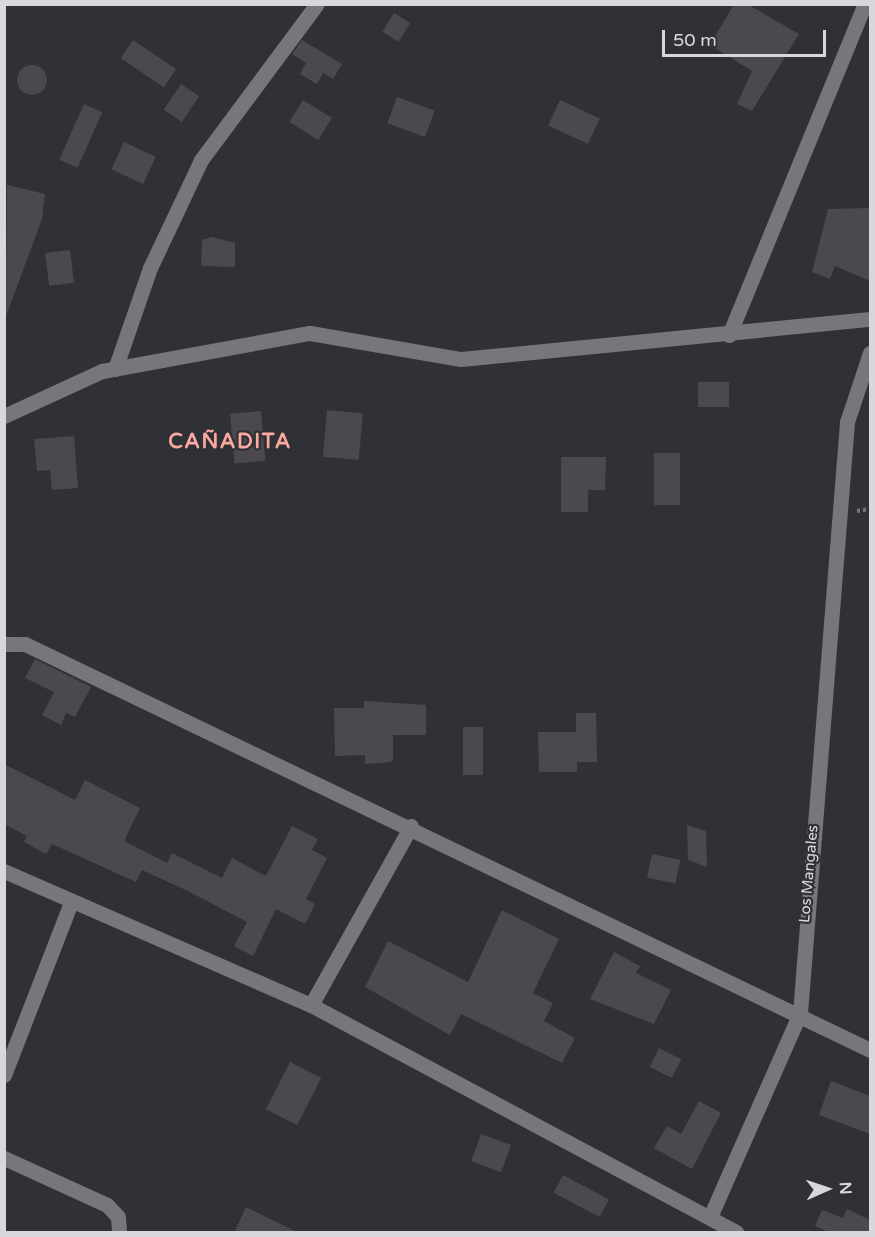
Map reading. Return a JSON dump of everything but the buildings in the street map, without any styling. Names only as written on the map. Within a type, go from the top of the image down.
[{"type":"street","points":[[115,369],[150,268],[201,160],[317,4]]},
{"type":"street","points":[[729,335],[865,4]]},
{"type":"street","points":[[4,416],[115,369],[310,333],[461,359],[729,335],[870,319]]},
{"type":"street","name":"Los Mangales","points":[[710,1217],[800,1013],[847,422],[870,353]]},
{"type":"street","points":[[4,644],[25,644],[411,826],[800,1013],[870,1050]]},
{"type":"street","points":[[311,1005],[411,826]]},
{"type":"street","points":[[4,871],[311,1005],[710,1217],[736,1233]]},
{"type":"street","points":[[4,1075],[71,902]]},
{"type":"street","points":[[4,1158],[108,1205],[118,1217],[119,1233]]},
{"type":"district","name":"CAÑADITA","points":[[230,442]]}]
